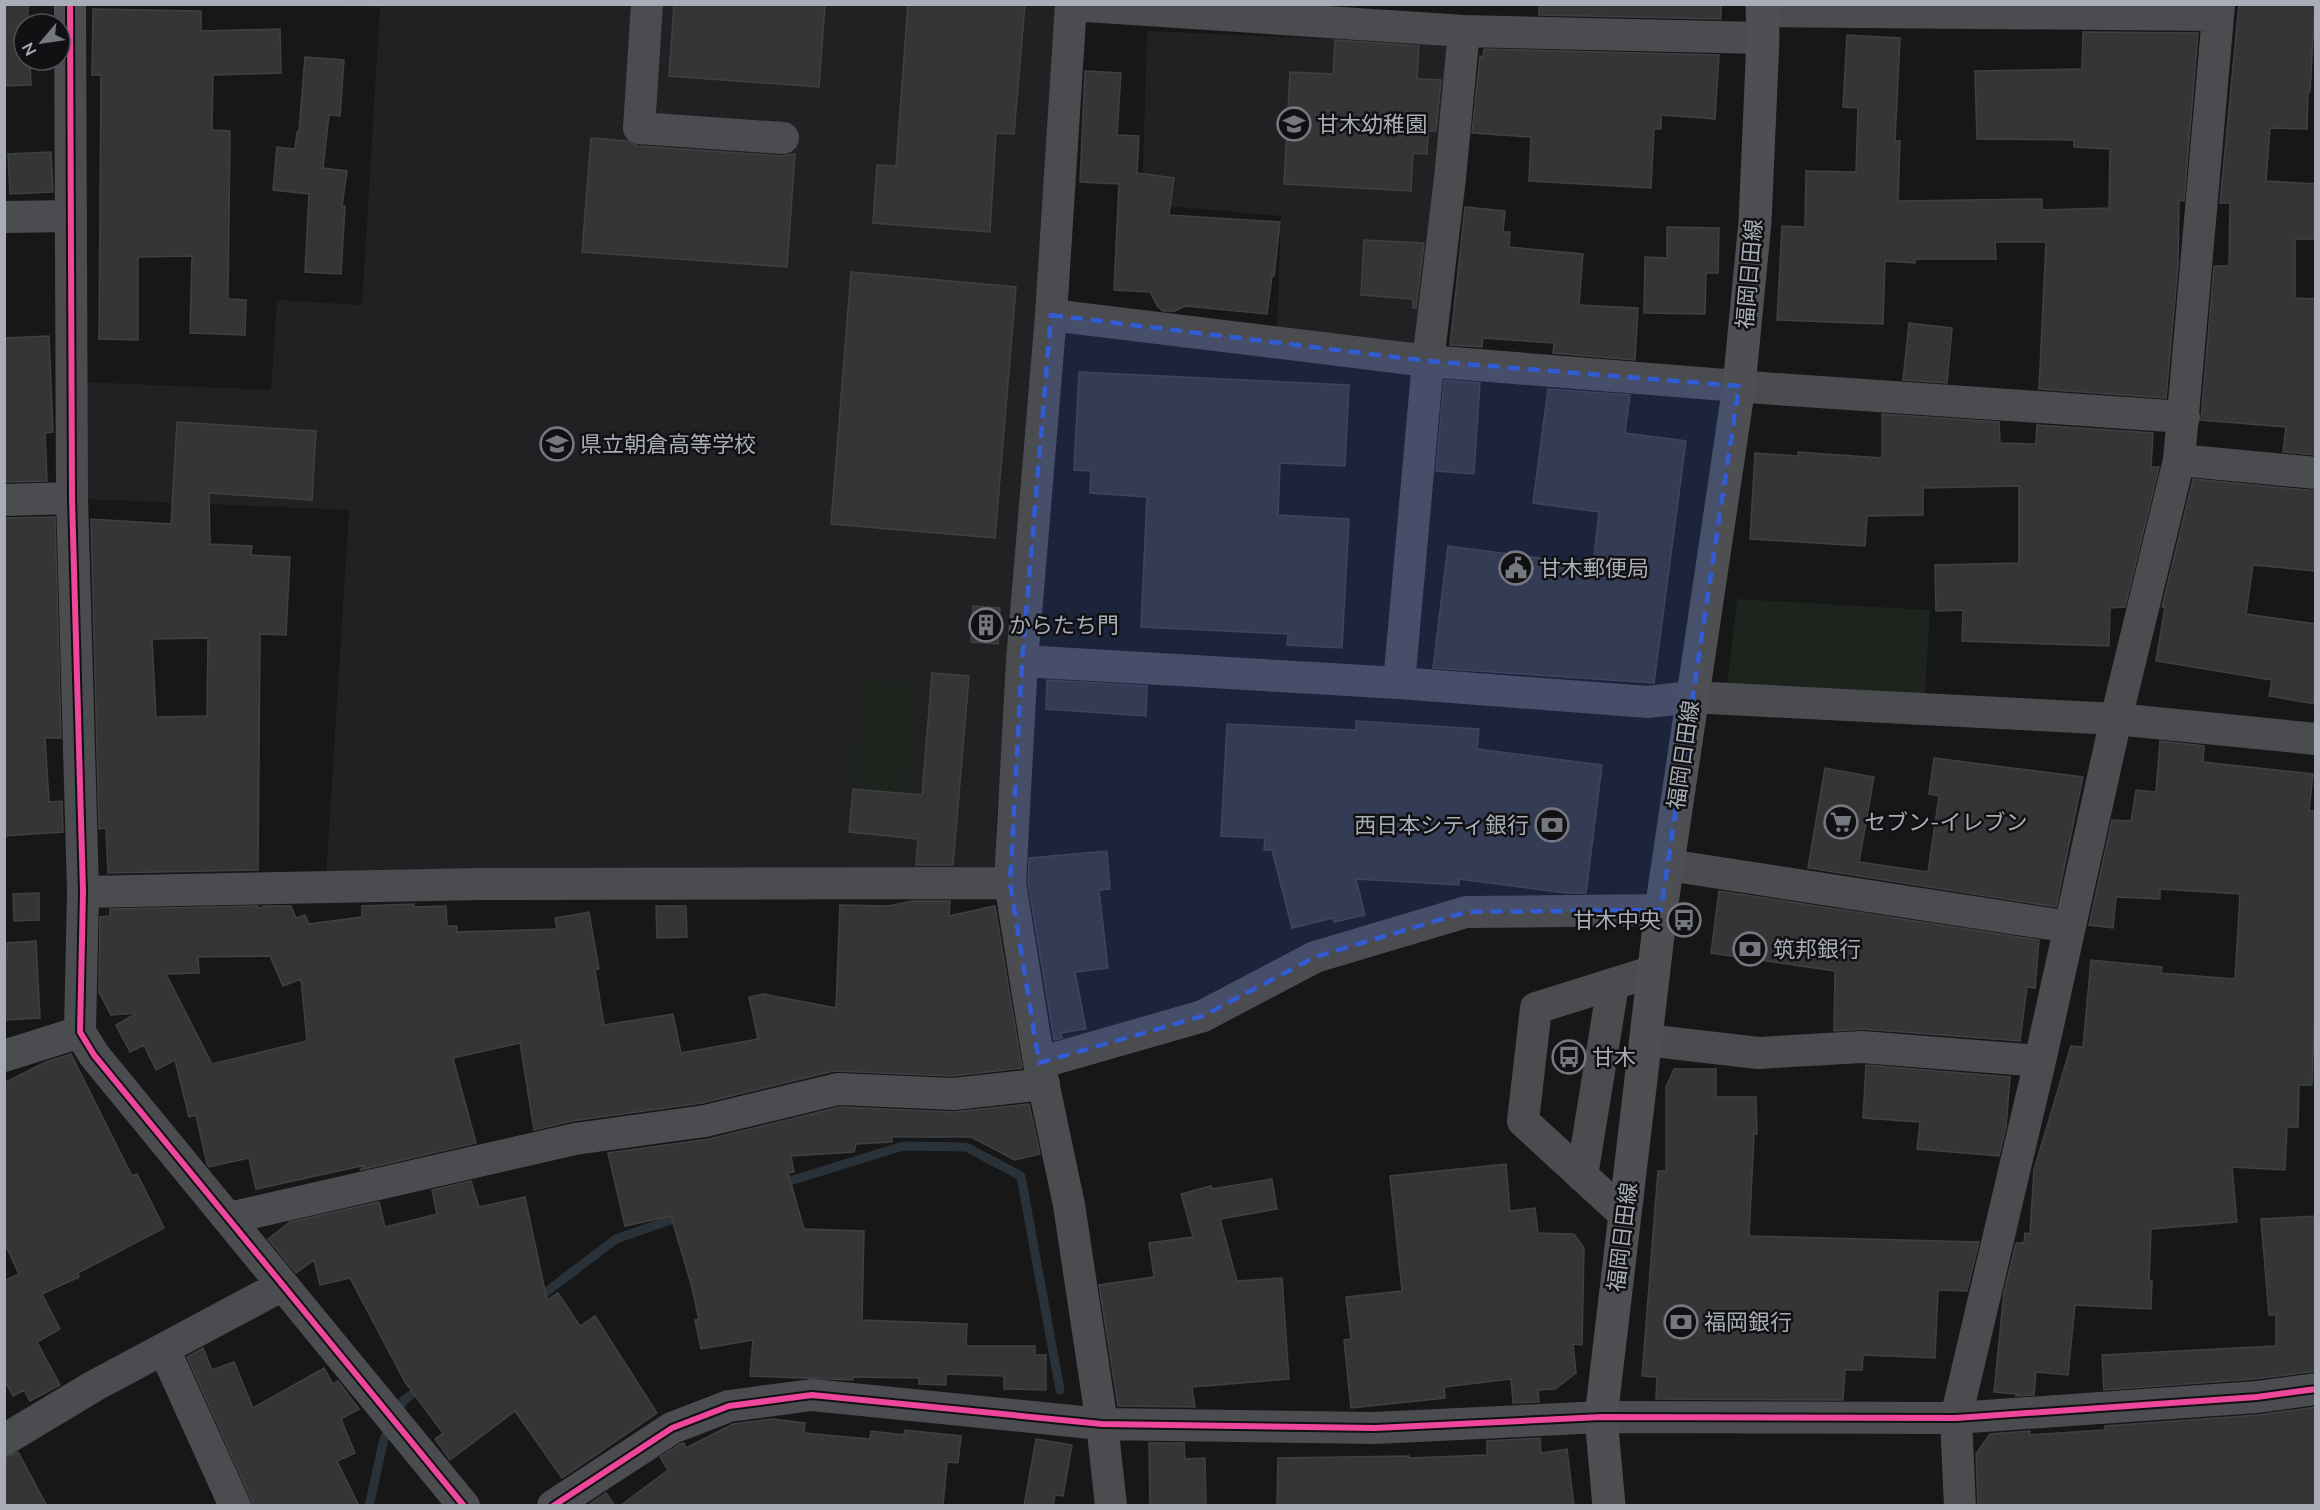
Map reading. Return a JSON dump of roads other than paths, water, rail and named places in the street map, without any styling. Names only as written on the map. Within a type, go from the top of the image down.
[{"type":"main road","name":"福岡日田線","points":[[1609,1506],[1600,1417],[1661,910],[1738,386],[1755,222],[1762,18]]},
{"type":"street","points":[[70,4],[72,498],[83,892],[80,1032],[94,1055],[464,1506]]},
{"type":"street","points":[[646,4],[639,128],[783,138]]},
{"type":"street","points":[[1111,1506],[1102,1424],[1069,1205],[1042,1074],[1010,883],[1022,661],[1051,315],[1071,5],[1464,31],[1762,18],[2218,10],[2179,460],[2116,719],[2040,1061],[1956,1418],[1960,1506]]},
{"type":"street","points":[[1400,683],[1428,361],[1450,178],[1464,31]]},
{"type":"street","points":[[4,217],[71,216]]},
{"type":"street","points":[[1051,315],[1428,361],[1738,386],[2184,417]]},
{"type":"street","points":[[2179,460],[2316,473]]},
{"type":"street","points":[[4,500],[72,498]]},
{"type":"street","points":[[1022,661],[1400,683],[1648,702],[1691,697],[2116,719],[2316,739]]},
{"type":"street","points":[[1668,865],[2070,927]]},
{"type":"street","points":[[83,892],[481,884],[1010,883]]},
{"type":"street","points":[[229,1218],[575,1139],[705,1121],[838,1089],[954,1094],[1042,1074],[1203,1016],[1314,957],[1466,912],[1661,910]]},
{"type":"street","points":[[1625,1215],[1523,1121],[1536,1008],[1654,971]]},
{"type":"street","points":[[1582,1176],[1613,985]]},
{"type":"street","points":[[4,1056],[80,1032]]},
{"type":"street","points":[[1646,1040],[1758,1053],[1862,1047],[2040,1061]]},
{"type":"street","points":[[4,1440],[94,1386],[283,1286]]},
{"type":"street","points":[[164,1349],[235,1506]]},
{"type":"street","points":[[553,1506],[672,1428],[729,1406],[812,1395],[1102,1424],[1375,1428],[1600,1417],[1956,1418],[2257,1397],[2316,1389]]},
{"type":"waterway","points":[[780,1184],[903,1146],[966,1147],[1021,1176],[1060,1390]]},
{"type":"waterway","points":[[537,1299],[616,1239],[682,1216]]},
{"type":"waterway","points":[[396,1415],[403,1401],[423,1386]]},
{"type":"waterway","points":[[369,1506],[384,1439],[390,1427]]},
{"type":"place","name":"甘木幼稚園","points":[[1294,124]]},
{"type":"place","name":"県立朝倉高等学校","points":[[557,444]]},
{"type":"place","name":"甘木郵便局","points":[[1516,568]]},
{"type":"place","name":"からたち門","points":[[986,625]]},
{"type":"place","name":"セブン-イレブン","points":[[1841,822]]},
{"type":"place","name":"西日本シティ銀行","points":[[1552,825]]},
{"type":"place","name":"甘木中央","points":[[1684,920]]},
{"type":"place","name":"筑邦銀行","points":[[1750,949]]},
{"type":"place","name":"甘木","points":[[1569,1057]]},
{"type":"place","name":"福岡銀行","points":[[1681,1322]]}]
